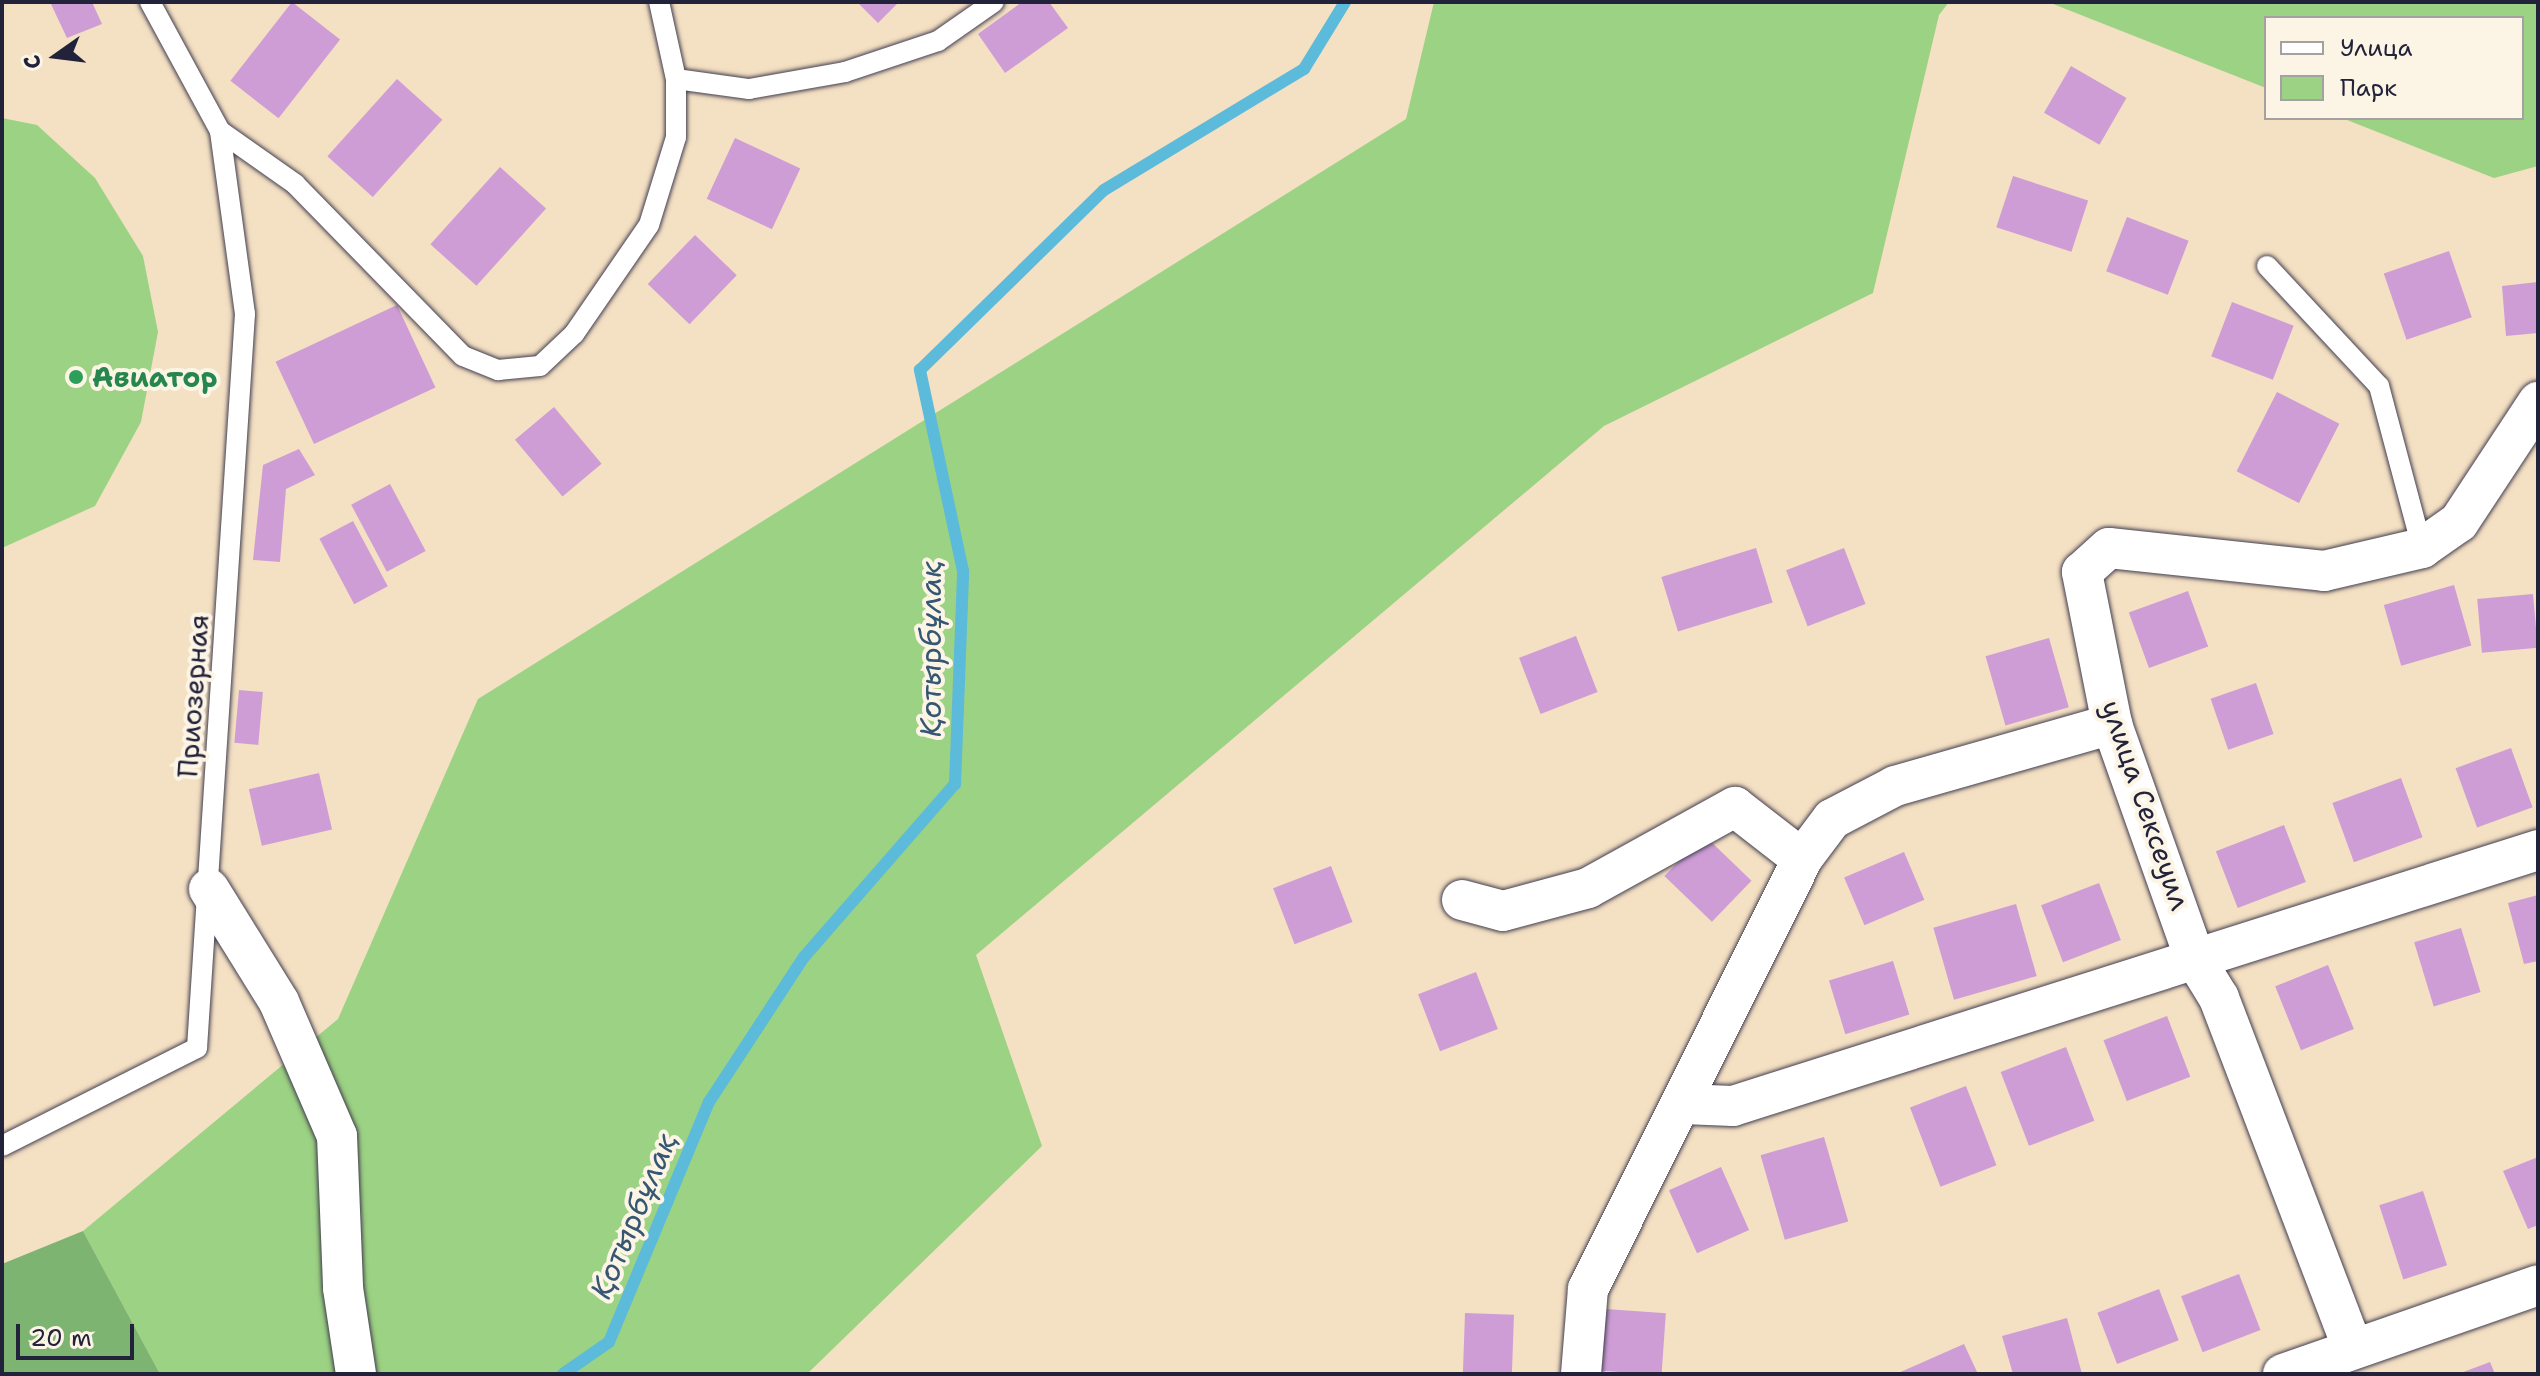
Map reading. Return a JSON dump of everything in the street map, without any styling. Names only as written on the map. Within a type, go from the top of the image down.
[{"type":"street","name":"улица Сексеуил","points":[[2353,1349],[2219,998],[2195,959],[2112,724],[2082,572],[2109,548],[2324,571],[2422,548],[2459,522],[2538,402]]},
{"type":"street","points":[[1581,1374],[1588,1289],[1683,1104],[1802,859],[1832,819],[1895,786],[2112,724]]},
{"type":"street","points":[[1462,900],[1503,911],[1588,888],[1735,807],[1802,859]]},
{"type":"street","points":[[1683,1104],[1733,1106],[2538,850]]},
{"type":"street","points":[[209,889],[279,1002],[337,1136],[343,1288],[356,1374]]},
{"type":"street","points":[[2283,1374],[2538,1285]]},
{"type":"lane","name":"Приозерная","points":[[2,1146],[197,1048],[245,314],[220,131],[150,2]]},
{"type":"lane","name":"Приозерная","points":[[220,131],[295,184],[463,356],[498,370],[540,366],[574,334],[649,225],[676,137],[676,79],[659,2]]},
{"type":"lane","points":[[676,79],[749,89],[845,72],[938,41],[994,2]]},
{"type":"lane","points":[[2267,266],[2379,386],[2422,548]]},
{"type":"green space","points":[[1434,2],[1949,2],[1939,15],[1873,293],[1604,426],[976,955],[1042,1146],[807,1374],[160,1374],[83,1231],[338,1019],[478,699],[1406,119]]},
{"type":"green space","points":[[2048,2],[2538,2],[2538,166],[2494,178],[2347,120],[2524,120],[2524,16],[2264,16],[2264,87]]},
{"type":"green space","name":"Авиатор","points":[[2,118],[37,125],[95,178],[143,256],[158,332],[141,422],[95,506],[2,548]]},
{"type":"green space","points":[[83,1231],[160,1374],[2,1374],[2,1264]]},
{"type":"building","points":[[50,2],[92,2],[102,24],[67,38]]},
{"type":"building","points":[[292,2],[340,40],[279,118],[230,81]]},
{"type":"building","points":[[857,2],[899,2],[878,23]]},
{"type":"building","points":[[1022,2],[1049,2],[1068,28],[1005,73],[978,34]]},
{"type":"building","points":[[2071,66],[2126,98],[2099,145],[2044,113]]},
{"type":"building","points":[[397,79],[442,120],[373,197],[327,156]]},
{"type":"building","points":[[735,138],[800,168],[772,229],[707,199]]},
{"type":"building","points":[[500,167],[546,208],[476,286],[430,244]]},
{"type":"building","points":[[2013,176],[2088,200],[2071,252],[1996,227]]},
{"type":"building","points":[[2127,217],[2189,241],[2168,295],[2106,271]]},
{"type":"building","points":[[695,235],[737,275],[689,324],[648,284]]},
{"type":"building","points":[[2449,251],[2472,317],[2407,340],[2384,273]]},
{"type":"building","points":[[2538,282],[2538,333],[2506,336],[2502,286]]},
{"type":"building","points":[[2232,302],[2294,326],[2273,380],[2211,356]]},
{"type":"building","points":[[397,305],[435,387],[314,444],[276,362]]},
{"type":"building","points":[[2277,392],[2339,424],[2299,503],[2237,471]]},
{"type":"building","points":[[554,407],[602,464],[562,496],[515,440]]},
{"type":"building","points":[[299,449],[315,475],[286,489],[280,562],[253,560],[263,465]]},
{"type":"building","points":[[390,484],[426,551],[387,572],[351,505]]},
{"type":"building","points":[[353,521],[388,586],[354,604],[319,539]]},
{"type":"building","points":[[1756,548],[1773,603],[1678,631],[1661,577]]},
{"type":"building","points":[[1844,548],[1866,604],[1808,626],[1786,570]]},
{"type":"building","points":[[2454,585],[2471,646],[2401,666],[2384,605]]},
{"type":"building","points":[[2188,591],[2208,646],[2149,668],[2129,613]]},
{"type":"building","points":[[2533,594],[2538,648],[2482,653],[2477,599]]},
{"type":"building","points":[[1576,636],[1598,692],[1541,714],[1519,658]]},
{"type":"building","points":[[2049,638],[2069,707],[2005,725],[1986,656]]},
{"type":"building","points":[[2256,683],[2274,734],[2228,750],[2211,699]]},
{"type":"building","points":[[239,690],[263,692],[258,745],[234,743]]},
{"type":"building","points":[[2511,748],[2533,807],[2477,827],[2456,768]]},
{"type":"building","points":[[319,773],[332,830],[262,846],[249,789]]},
{"type":"building","points":[[2401,778],[2423,837],[2354,862],[2332,803]]},
{"type":"building","points":[[2284,825],[2306,882],[2238,908],[2216,851]]},
{"type":"building","points":[[1704,835],[1751,881],[1712,922],[1664,876]]},
{"type":"building","points":[[1904,852],[1924,900],[1864,925],[1844,877]]},
{"type":"building","points":[[1331,866],[1353,922],[1295,944],[1273,888]]},
{"type":"building","points":[[2099,883],[2121,940],[2063,962],[2041,905]]},
{"type":"building","points":[[2538,895],[2538,961],[2524,964],[2508,903]]},
{"type":"building","points":[[2016,904],[2037,976],[1954,1000],[1933,928]]},
{"type":"building","points":[[2461,928],[2481,992],[2434,1006],[2414,942]]},
{"type":"building","points":[[1893,961],[1909,1015],[1845,1034],[1829,981]]},
{"type":"building","points":[[2328,965],[2354,1029],[2301,1050],[2275,986]]},
{"type":"building","points":[[1476,972],[1498,1029],[1440,1051],[1418,994]]},
{"type":"building","points":[[2167,1016],[2190,1077],[2127,1101],[2104,1040]]},
{"type":"building","points":[[2066,1047],[2094,1121],[2029,1146],[2001,1072]]},
{"type":"building","points":[[1966,1086],[1996,1165],[1940,1187],[1910,1108]]},
{"type":"building","points":[[1824,1137],[1848,1222],[1785,1240],[1761,1155]]},
{"type":"building","points":[[2538,1157],[2538,1225],[2528,1229],[2503,1171]]},
{"type":"building","points":[[1721,1167],[1749,1230],[1697,1253],[1669,1190]]},
{"type":"building","points":[[2423,1191],[2447,1265],[2403,1279],[2379,1205]]},
{"type":"building","points":[[2239,1274],[2261,1330],[2203,1352],[2181,1296]]},
{"type":"building","points":[[2159,1289],[2179,1340],[2117,1364],[2097,1313]]},
{"type":"building","points":[[1606,1309],[1666,1313],[1662,1374],[1602,1371]]},
{"type":"building","points":[[1465,1313],[1514,1315],[1512,1374],[1463,1374]]},
{"type":"building","points":[[2067,1318],[2082,1374],[2013,1374],[2002,1336]]},
{"type":"building","points":[[1964,1344],[1978,1374],[1896,1374]]},
{"type":"building","points":[[2490,1362],[2495,1374],[2458,1374]]},
{"type":"waterway","name":"Қотырбұлақ","points":[[563,1374],[609,1342],[709,1102],[804,957],[955,784],[963,571],[920,370],[1104,190],[1304,69],[1345,2]]},
{"type":"place","name":"Авиатор","points":[[76,377]]}]
